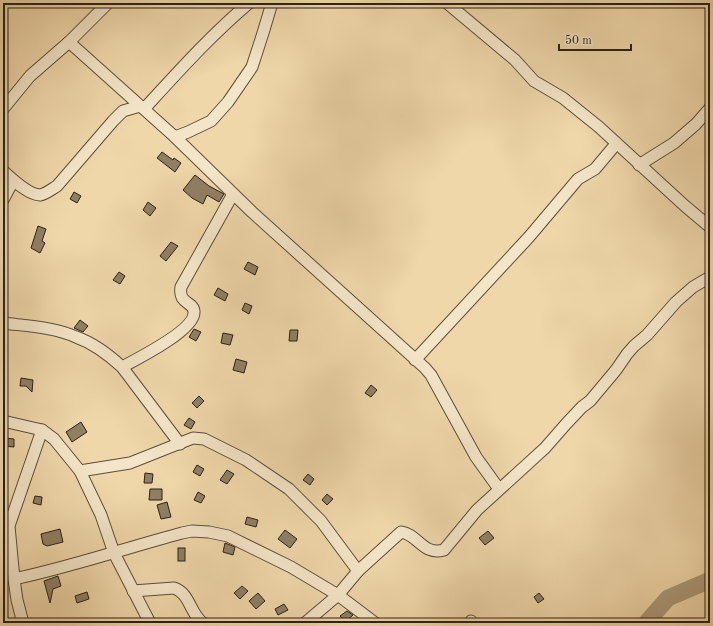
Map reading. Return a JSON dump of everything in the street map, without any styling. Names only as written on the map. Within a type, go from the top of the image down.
[{"type":"street","points":[[3,109],[30,76],[108,3]]},
{"type":"street","points":[[3,171],[32,194],[40,195],[57,186],[123,111],[142,108],[224,24],[249,3]]},
{"type":"street","points":[[175,137],[210,121],[228,102],[252,66],[272,3]]},
{"type":"street","points":[[447,3],[515,60],[534,81],[563,98],[710,227]]},
{"type":"street","points":[[68,42],[175,137],[233,194],[431,375],[476,457],[499,489]]},
{"type":"street","points":[[639,165],[674,143],[696,124],[710,108]]},
{"type":"street","points":[[415,360],[529,237],[578,179],[595,169],[616,144]]},
{"type":"street","points":[[3,200],[13,180]]},
{"type":"street","points":[[122,367],[167,342],[180,332],[193,318],[193,308],[182,298],[180,294],[181,287],[233,194]]},
{"type":"street","points":[[306,623],[338,595],[358,571],[401,532],[408,534],[429,550],[437,552],[444,550],[478,510],[545,448],[582,407],[590,401],[616,370],[627,354],[647,335],[676,302],[693,287],[710,278]]},
{"type":"street","points":[[3,324],[47,329],[75,336],[111,356],[122,367],[180,444]]},
{"type":"street","points":[[3,421],[42,430],[54,439],[80,471],[101,515],[114,553],[150,623]]},
{"type":"street","points":[[23,623],[17,600],[6,525],[42,430]]},
{"type":"street","points":[[80,471],[130,463],[194,438],[204,439],[246,460],[289,489],[321,521],[358,571]]},
{"type":"street","points":[[14,579],[46,573],[182,533],[192,531],[209,532],[228,536],[292,567],[338,595],[375,623]]},
{"type":"street","points":[[134,591],[174,588],[179,590],[184,594],[198,620],[203,623]]},
{"type":"building","points":[[162,152],[173,160],[174,158],[181,163],[175,172],[157,158]]},
{"type":"building","points":[[195,175],[209,186],[224,194],[219,202],[207,195],[203,204],[192,198],[183,190]]},
{"type":"building","points":[[74,192],[81,196],[77,203],[70,199]]},
{"type":"building","points":[[148,202],[156,208],[150,216],[143,210]]},
{"type":"building","points":[[38,226],[46,229],[42,241],[45,243],[40,253],[31,248]]},
{"type":"building","points":[[171,242],[178,246],[166,261],[160,256]]},
{"type":"building","points":[[248,262],[258,267],[255,275],[244,269]]},
{"type":"building","points":[[119,272],[125,276],[120,284],[113,280]]},
{"type":"building","points":[[218,288],[228,294],[225,301],[214,295]]},
{"type":"building","points":[[245,303],[252,306],[249,314],[242,310]]},
{"type":"building","points":[[80,320],[88,326],[83,332],[74,328]]},
{"type":"building","points":[[194,329],[201,332],[196,341],[189,337]]},
{"type":"building","points":[[290,330],[298,330],[297,341],[289,341]]},
{"type":"building","points":[[223,333],[233,335],[230,345],[221,343]]},
{"type":"building","points":[[236,359],[247,362],[244,373],[233,370]]},
{"type":"building","points":[[21,378],[33,380],[32,392],[26,386],[20,386]]},
{"type":"building","points":[[371,385],[377,390],[371,397],[365,393]]},
{"type":"building","points":[[199,396],[204,401],[197,408],[192,403]]},
{"type":"building","points":[[189,418],[195,422],[191,429],[184,425]]},
{"type":"building","points":[[81,422],[87,432],[72,442],[66,432]]},
{"type":"building","points":[[5,438],[14,439],[14,447],[4,446]]},
{"type":"building","points":[[197,465],[204,469],[200,476],[193,472]]},
{"type":"building","points":[[227,470],[234,474],[227,484],[220,480]]},
{"type":"building","points":[[145,473],[153,474],[152,483],[144,483]]},
{"type":"building","points":[[308,474],[314,479],[310,485],[303,480]]},
{"type":"building","points":[[150,489],[162,489],[162,500],[149,500]]},
{"type":"building","points":[[198,492],[205,496],[201,503],[194,500]]},
{"type":"building","points":[[327,494],[333,499],[327,505],[322,500]]},
{"type":"building","points":[[35,496],[42,497],[41,505],[33,503]]},
{"type":"building","points":[[167,502],[171,517],[161,519],[157,505]]},
{"type":"building","points":[[247,517],[258,520],[256,527],[245,524]]},
{"type":"building","points":[[60,529],[63,542],[47,546],[43,544],[41,534]]},
{"type":"building","points":[[285,530],[297,539],[290,548],[278,539]]},
{"type":"building","points":[[488,531],[494,538],[485,545],[479,538]]},
{"type":"building","points":[[225,543],[235,547],[233,555],[223,552]]},
{"type":"building","points":[[178,548],[185,548],[185,561],[178,561]]},
{"type":"building","points":[[58,576],[61,586],[53,589],[50,603],[44,581]]},
{"type":"building","points":[[242,586],[248,591],[240,599],[234,593]]},
{"type":"building","points":[[87,592],[89,599],[77,603],[75,596]]},
{"type":"building","points":[[258,593],[265,601],[256,609],[249,601]]},
{"type":"building","points":[[539,593],[544,599],[538,603],[534,597]]},
{"type":"building","points":[[284,604],[288,610],[278,615],[275,609]]},
{"type":"building","points":[[347,611],[353,615],[345,622],[340,616]]},
{"type":"waterway","points":[[646,623],[668,598],[710,580]]}]
